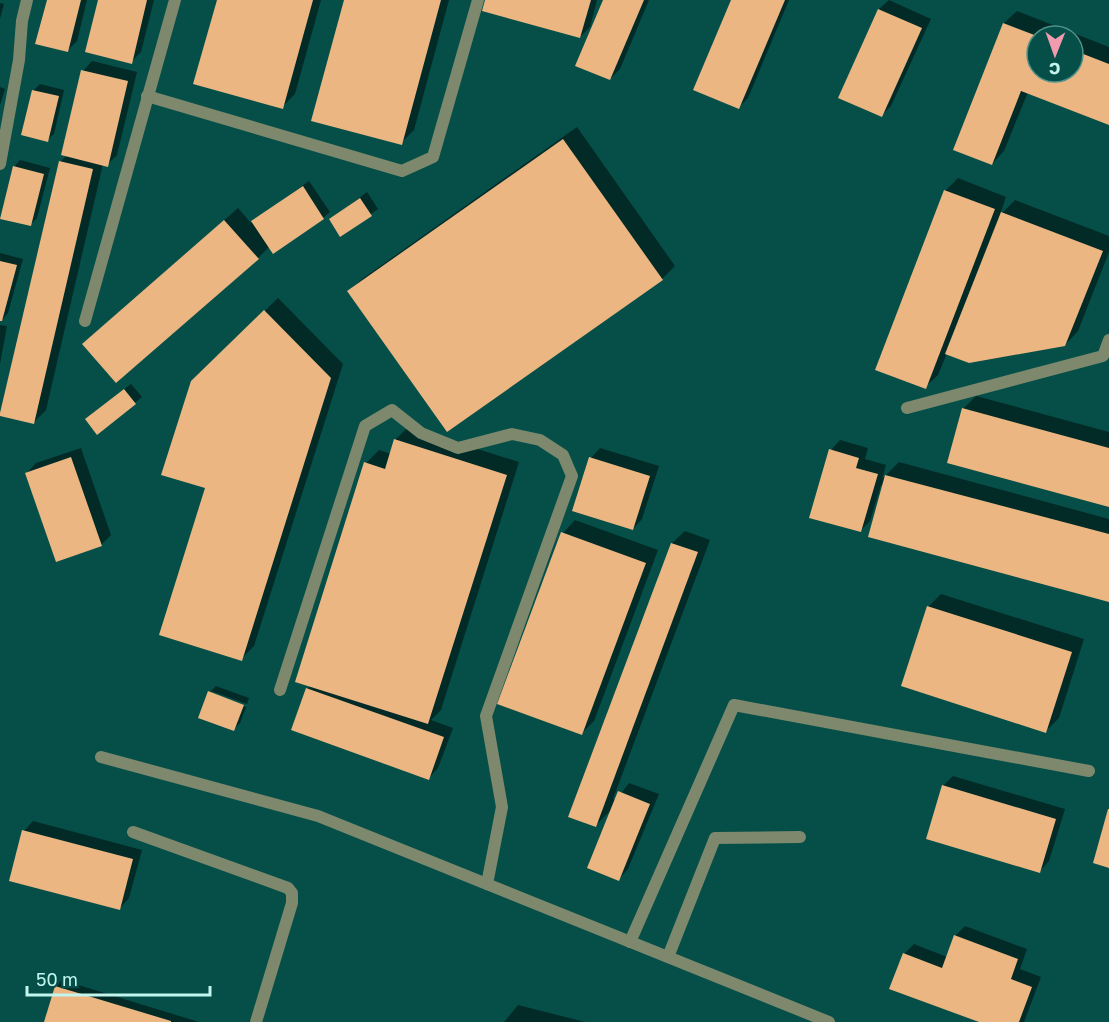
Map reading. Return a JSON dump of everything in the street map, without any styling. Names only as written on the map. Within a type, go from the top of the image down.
[{"type":"street","points":[[0,164],[19,60],[22,21],[27,0]]},
{"type":"street","points":[[85,321],[175,0]]},
{"type":"street","points":[[147,96],[402,171],[434,157],[478,0]]},
{"type":"street","points":[[907,408],[1106,358],[1109,340]]},
{"type":"street","points":[[280,690],[365,426],[392,410],[421,433],[458,448],[512,434],[540,440],[563,455],[572,476],[486,716],[502,807],[487,884]]},
{"type":"street","points":[[630,942],[734,705],[1089,771]]},
{"type":"street","points":[[102,757],[318,816],[829,1022]]},
{"type":"street","points":[[133,832],[288,888],[292,893],[292,903],[256,1022]]},
{"type":"street","points":[[668,957],[716,838],[800,837]]},
{"type":"building","points":[[47,0],[81,0],[68,52],[35,44]]},
{"type":"building","points":[[98,0],[147,0],[132,64],[85,52]]},
{"type":"building","points":[[217,0],[313,0],[283,109],[193,84]]},
{"type":"building","points":[[344,0],[441,0],[402,145],[311,121]]},
{"type":"building","points":[[485,0],[591,0],[580,38],[482,11]]},
{"type":"building","points":[[603,0],[644,0],[610,80],[575,66]]},
{"type":"building","points":[[731,0],[785,0],[739,109],[693,90]]},
{"type":"building","points":[[878,9],[922,28],[882,117],[838,98]]},
{"type":"building","points":[[1003,23],[1025,31],[1025,84],[1085,84],[1085,55],[1109,64],[1109,125],[1021,91],[992,165],[953,150]]},
{"type":"building","points":[[81,70],[128,81],[108,167],[61,155]]},
{"type":"building","points":[[32,90],[59,96],[48,142],[21,135]]},
{"type":"building","points":[[563,139],[663,280],[447,432],[347,291]]},
{"type":"building","points":[[59,161],[93,169],[34,424],[0,416],[0,413]]},
{"type":"building","points":[[13,166],[44,174],[31,226],[0,219]]},
{"type":"building","points":[[303,186],[324,219],[273,254],[251,221]]},
{"type":"building","points":[[944,190],[995,209],[926,389],[875,370]]},
{"type":"building","points":[[360,198],[372,216],[340,237],[329,219]]},
{"type":"building","points":[[1001,212],[1103,251],[1065,346],[969,363],[945,354]]},
{"type":"building","points":[[224,220],[259,259],[116,383],[82,344]]},
{"type":"building","points":[[0,261],[17,265],[2,321],[0,321]]},
{"type":"building","points":[[264,310],[331,378],[242,661],[159,635],[205,488],[161,475],[191,381]]},
{"type":"building","points":[[124,389],[136,404],[97,435],[85,419]]},
{"type":"building","points":[[962,408],[1109,448],[1109,507],[947,463]]},
{"type":"building","points":[[394,439],[507,475],[428,724],[295,682],[364,462],[385,469]]},
{"type":"building","points":[[829,449],[859,458],[856,468],[878,474],[861,532],[809,518]]},
{"type":"building","points":[[71,457],[102,546],[56,562],[25,473]]},
{"type":"building","points":[[589,457],[650,476],[633,530],[572,511]]},
{"type":"building","points":[[885,475],[1109,534],[1109,602],[868,537]]},
{"type":"building","points":[[561,532],[646,563],[582,735],[497,704]]},
{"type":"building","points":[[671,543],[698,552],[596,827],[568,817]]},
{"type":"building","points":[[927,606],[1072,652],[1046,733],[901,686]]},
{"type":"building","points":[[306,688],[444,737],[429,780],[291,730]]},
{"type":"building","points":[[208,691],[244,705],[234,731],[198,718]]},
{"type":"building","points":[[942,785],[1056,819],[1040,873],[926,839]]},
{"type":"building","points":[[618,791],[650,804],[619,881],[587,868]]},
{"type":"building","points":[[1109,809],[1109,868],[1093,863]]},
{"type":"building","points":[[22,830],[133,859],[120,910],[9,881]]},
{"type":"building","points":[[954,935],[1018,959],[1011,979],[1032,987],[1019,1022],[979,1022],[889,989],[903,953],[942,968]]},
{"type":"building","points":[[55,986],[171,1021],[171,1022],[44,1022]]}]
